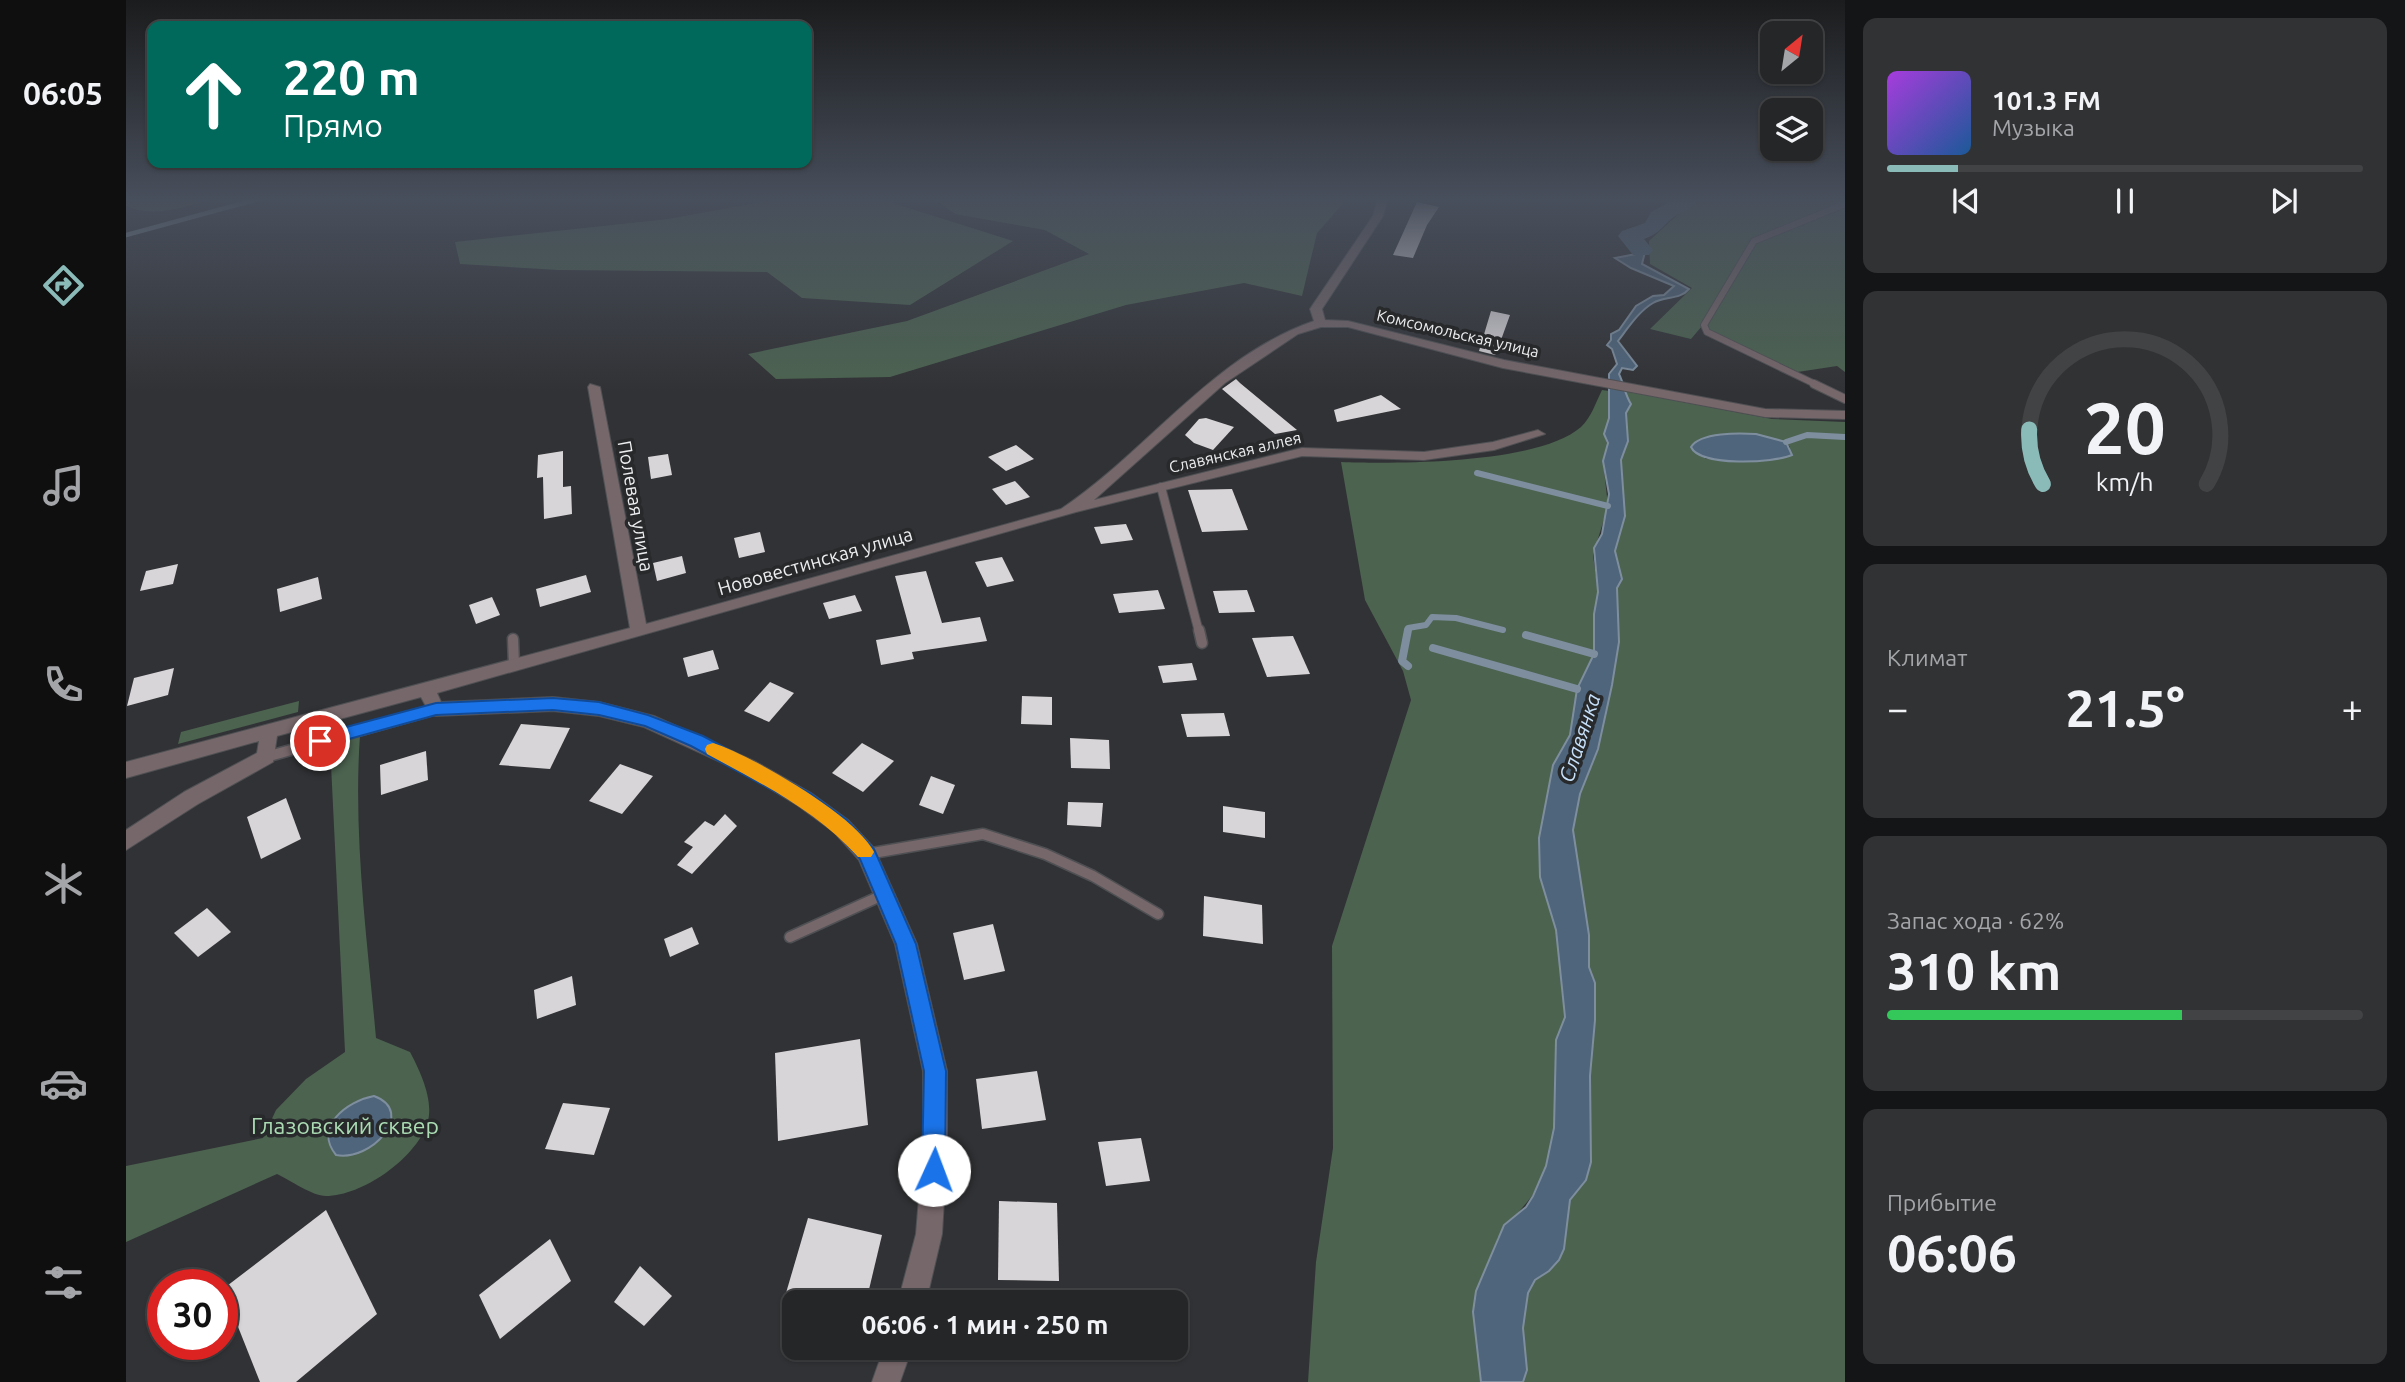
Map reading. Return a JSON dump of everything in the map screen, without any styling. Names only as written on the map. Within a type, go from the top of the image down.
[{"type":"street","points":[[1320,323],[1316,309],[1347,262]]},
{"type":"street","name":"Комсомольская улица","points":[[1320,323],[1348,324],[1469,356],[1765,413],[1845,415]]},
{"type":"street","name":"Нововестинская улица","points":[[126,770],[639,632],[1066,512],[1099,490],[1163,429],[1221,380],[1294,332],[1320,323]]},
{"type":"street","name":"Полевая улица","points":[[594,387],[639,632]]},
{"type":"street","name":"Славянская аллея","points":[[1066,512],[1302,452],[1436,455],[1494,446],[1538,434]]},
{"type":"street","points":[[426,689],[436,709],[553,704],[599,709],[648,721],[749,767],[804,799],[841,825],[867,854],[906,944],[935,1071],[935,1149],[929,1234],[915,1290]]},
{"type":"street","points":[[126,841],[191,798],[266,757],[269,731]]},
{"type":"street","points":[[886,1382],[894,1360]]},
{"type":"lane","points":[[1741,262],[1731,286],[1704,325],[1707,332],[1747,354],[1845,399]]},
{"type":"lane","points":[[1161,488],[1202,643]]},
{"type":"lane","points":[[513,639],[514,666]]},
{"type":"lane","points":[[266,757],[436,709]]},
{"type":"lane","points":[[867,854],[945,838],[983,834],[1045,854],[1093,876],[1158,914]]},
{"type":"lane","points":[[790,937],[885,894]]},
{"type":"green space","points":[[978,262],[910,305],[802,298],[767,272],[558,270],[460,264]]},
{"type":"green space","points":[[1066,262],[1310,262],[1302,296],[1244,283],[1126,305],[890,377],[776,379],[748,354],[907,321]]},
{"type":"green space","points":[[1845,262],[1845,372],[1837,366],[1791,373],[1702,326],[1691,339],[1650,329],[1692,288],[1650,264]]},
{"type":"green space","points":[[1602,390],[1609,391],[1609,419],[1604,434],[1608,447],[1603,461],[1608,506],[1593,555],[1598,592],[1594,614],[1594,654],[1576,695],[1570,735],[1553,765],[1539,838],[1540,877],[1556,930],[1565,1017],[1556,1040],[1554,1128],[1546,1166],[1532,1196],[1498,1237],[1474,1300],[1481,1382],[1308,1382],[1316,1262],[1333,1148],[1332,946],[1411,700],[1403,671],[1365,600],[1341,462],[1430,462],[1501,455],[1534,448],[1561,439],[1581,427]]},
{"type":"green space","points":[[1625,391],[1772,419],[1845,422],[1845,1382],[1523,1382],[1527,1370],[1523,1328],[1528,1293],[1535,1280],[1559,1260],[1564,1249],[1570,1200],[1586,1180],[1591,1162],[1590,1076],[1595,983],[1589,967],[1589,935],[1573,830],[1580,794],[1602,733],[1619,642],[1617,588],[1621,574],[1615,552],[1625,516],[1621,460],[1628,441],[1626,413],[1631,405]],"holes":[[[1741,434],[1786,442],[1790,447],[1790,457],[1706,459],[1691,447],[1698,440]]]},
{"type":"green space","points":[[299,701],[298,712],[178,744],[181,732]]},
{"type":"green space","name":"Глазовский сквер","points":[[360,735],[360,849],[376,1038],[410,1052],[422,1077],[428,1097],[429,1115],[421,1137],[386,1173],[355,1190],[320,1195],[277,1174],[126,1242],[126,1166],[263,1138],[276,1110],[306,1079],[345,1052],[330,744]]},
{"type":"water","name":"Славянка","points":[[1622,262],[1642,262],[1689,289],[1681,295],[1648,306],[1618,341],[1637,366],[1633,370],[1622,368],[1619,374],[1631,404],[1626,413],[1628,441],[1621,460],[1625,516],[1615,551],[1622,579],[1617,588],[1619,642],[1598,749],[1580,794],[1573,830],[1589,935],[1589,967],[1595,983],[1590,1076],[1591,1162],[1586,1180],[1570,1200],[1564,1249],[1559,1260],[1535,1280],[1528,1293],[1523,1328],[1527,1370],[1523,1382],[1481,1382],[1473,1312],[1476,1291],[1504,1225],[1526,1207],[1533,1196],[1546,1166],[1554,1128],[1556,1040],[1565,1017],[1556,930],[1540,877],[1539,838],[1553,765],[1570,735],[1577,689],[1594,654],[1594,614],[1598,592],[1594,548],[1602,534],[1609,494],[1603,461],[1608,443],[1604,434],[1609,418],[1609,374],[1617,364],[1612,349],[1607,345],[1611,334],[1619,330],[1636,306],[1653,296],[1664,295],[1674,286]]},
{"type":"water","points":[[1756,434],[1786,442],[1792,455],[1770,460],[1738,462],[1708,458],[1691,447],[1703,438],[1711,436]]},
{"type":"water","points":[[374,1096],[386,1103],[391,1113],[390,1124],[384,1134],[375,1144],[363,1151],[336,1155],[328,1135],[336,1117],[353,1103]]},
{"type":"building","points":[[1491,311],[1510,315],[1501,340],[1506,341],[1495,355],[1479,351]]},
{"type":"building","points":[[1236,379],[1297,430],[1275,434],[1222,389]]},
{"type":"building","points":[[1381,395],[1401,409],[1337,422],[1334,410]]},
{"type":"building","points":[[1206,418],[1234,427],[1213,450],[1194,443],[1185,435],[1199,419]]},
{"type":"building","points":[[1016,445],[1034,459],[1006,471],[988,457]]},
{"type":"building","points":[[563,451],[563,487],[571,486],[572,514],[544,519],[543,477],[537,478],[538,455]]},
{"type":"building","points":[[668,454],[672,475],[651,479],[648,457]]},
{"type":"building","points":[[1015,481],[1030,497],[1006,505],[992,489]]},
{"type":"building","points":[[1232,489],[1248,530],[1202,532],[1188,490]]},
{"type":"building","points":[[1126,524],[1133,540],[1101,544],[1094,527]]},
{"type":"building","points":[[760,532],[765,552],[739,558],[734,538]]},
{"type":"building","points":[[682,556],[686,573],[657,581],[653,563]]},
{"type":"building","points":[[1002,557],[1014,581],[987,587],[975,562]]},
{"type":"building","points":[[178,564],[173,584],[140,591],[146,571]]},
{"type":"building","points":[[926,571],[942,623],[980,617],[987,641],[912,652],[914,659],[881,665],[876,640],[911,634],[895,576]]},
{"type":"building","points":[[586,575],[591,592],[540,607],[536,589]]},
{"type":"building","points":[[318,577],[322,599],[280,612],[277,589]]},
{"type":"building","points":[[1158,590],[1165,609],[1119,613],[1113,594]]},
{"type":"building","points":[[1247,590],[1255,612],[1219,613],[1213,591]]},
{"type":"building","points":[[855,595],[862,611],[829,619],[823,603]]},
{"type":"building","points":[[492,597],[500,615],[476,624],[469,605]]},
{"type":"building","points":[[1293,636],[1310,674],[1267,677],[1252,638]]},
{"type":"building","points":[[713,650],[719,669],[688,677],[683,658]]},
{"type":"building","points":[[1192,663],[1197,680],[1163,683],[1158,666]]},
{"type":"building","points":[[174,668],[168,695],[127,706],[134,678]]},
{"type":"building","points":[[770,682],[794,693],[769,722],[744,711]]},
{"type":"building","points":[[1022,696],[1052,697],[1052,725],[1021,724]]},
{"type":"building","points":[[1224,713],[1230,736],[1187,737],[1181,714]]},
{"type":"building","points":[[521,724],[570,728],[550,769],[499,765]]},
{"type":"building","points":[[1070,738],[1109,740],[1110,769],[1071,768]]},
{"type":"building","points":[[862,743],[894,761],[863,792],[832,773]]},
{"type":"building","points":[[426,751],[428,780],[381,795],[380,765]]},
{"type":"building","points":[[620,764],[653,776],[622,814],[589,801]]},
{"type":"building","points":[[931,776],[955,785],[943,814],[919,805]]},
{"type":"building","points":[[286,798],[301,839],[261,859],[247,817]]},
{"type":"building","points":[[1068,802],[1103,803],[1101,827],[1067,825]]},
{"type":"building","points":[[1223,806],[1265,812],[1265,838],[1223,832]]},
{"type":"building","points":[[725,814],[737,826],[692,874],[677,865],[693,847],[684,842],[705,821],[714,826]]},
{"type":"building","points":[[1204,896],[1262,905],[1263,944],[1203,936]]},
{"type":"building","points":[[207,908],[231,932],[198,957],[174,933]]},
{"type":"building","points":[[993,924],[1005,971],[964,980],[953,933]]},
{"type":"building","points":[[692,927],[699,944],[670,957],[664,939]]},
{"type":"building","points":[[572,976],[576,1005],[537,1019],[534,990]]},
{"type":"building","points":[[860,1039],[868,1125],[778,1141],[775,1053]]},
{"type":"building","points":[[1037,1071],[1046,1120],[982,1129],[976,1079]]},
{"type":"building","points":[[563,1103],[610,1108],[594,1155],[545,1149]]},
{"type":"building","points":[[1141,1138],[1150,1181],[1106,1186],[1098,1142]]},
{"type":"building","points":[[999,1201],[1057,1203],[1059,1281],[998,1280]]},
{"type":"building","points":[[326,1210],[377,1314],[296,1382],[260,1382],[238,1327],[238,1277]]},
{"type":"building","points":[[808,1218],[882,1235],[869,1290],[787,1290]]},
{"type":"building","points":[[550,1239],[571,1281],[500,1339],[479,1295]]},
{"type":"building","points":[[640,1266],[672,1296],[644,1326],[614,1302]]},
{"type":"waterway","points":[[1786,442],[1807,435],[1845,437]]},
{"type":"waterway","points":[[1477,473],[1608,506]]},
{"type":"waterway","points":[[1407,632],[1408,628],[1426,625],[1432,617],[1456,618],[1503,630]]},
{"type":"waterway","points":[[1408,630],[1402,661],[1408,666]]},
{"type":"waterway","points":[[1526,635],[1594,654]]},
{"type":"waterway","name":"Славянка","points":[[1433,648],[1577,689]]},
{"type":"slow traffic","points":[[713,749],[804,799],[841,825],[865,852]]},
{"type":"route","points":[[320,741],[436,709],[553,704],[599,709],[648,721],[697,741],[804,799],[841,825],[867,854],[906,944],[935,1071],[934,1170]]}]
